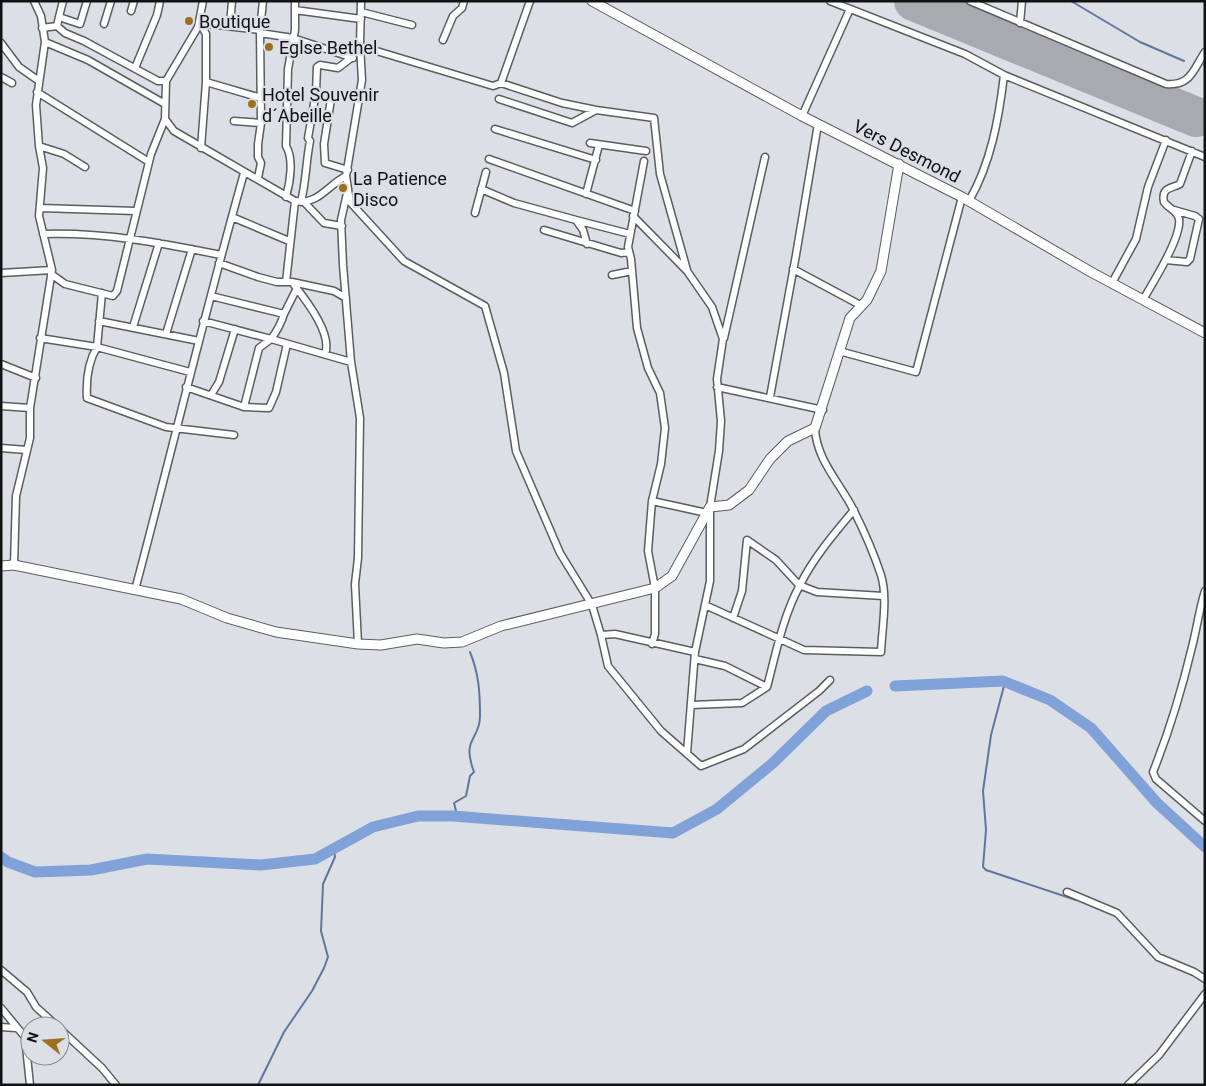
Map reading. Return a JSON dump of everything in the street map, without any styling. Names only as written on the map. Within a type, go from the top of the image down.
[{"type":"street","points":[[14,565],[16,496],[30,438],[30,408],[51,272],[40,208],[43,168],[39,146],[37,92],[45,42],[41,16],[34,1]]},
{"type":"street","points":[[57,26],[63,1]]},
{"type":"street","points":[[59,16],[80,24],[88,1]]},
{"type":"street","points":[[104,24],[111,1]]},
{"type":"street","points":[[131,11],[134,1]]},
{"type":"street","points":[[135,68],[157,15],[160,1]]},
{"type":"street","points":[[1,273],[51,272],[65,284],[113,296],[117,291],[149,162],[164,119],[166,81],[200,23],[203,1]]},
{"type":"street","points":[[230,25],[232,1]]},
{"type":"street","points":[[258,178],[261,163],[258,157],[261,123],[260,31],[263,1]]},
{"type":"street","points":[[286,197],[290,153],[286,146],[288,69],[293,38],[295,1]]},
{"type":"street","points":[[361,1],[360,61],[362,80],[347,173],[350,202],[404,261],[484,306],[504,373],[516,451],[560,553],[592,605],[608,666],[661,731],[701,766],[744,749],[819,691],[830,680]]},
{"type":"street","points":[[443,40],[453,16],[462,8],[464,1]]},
{"type":"street","points":[[501,83],[530,1]]},
{"type":"street","name":"Vers Desmond","points":[[592,1],[802,116],[965,199],[1112,284],[1205,332]]},
{"type":"street","points":[[830,1],[965,54],[1004,75],[1205,156]]},
{"type":"street","points":[[970,1],[1166,84],[1178,85],[1185,82],[1204,56]]},
{"type":"street","points":[[1020,23],[1022,1]]},
{"type":"street","points":[[802,116],[850,9]]},
{"type":"street","points":[[295,10],[361,19]]},
{"type":"street","points":[[361,12],[412,25]]},
{"type":"street","points":[[200,23],[230,25],[293,38],[360,61]]},
{"type":"street","points":[[200,23],[206,34],[206,82],[201,148]]},
{"type":"street","points":[[42,28],[57,26]]},
{"type":"street","points":[[57,26],[65,34],[84,41],[158,80],[166,81]]},
{"type":"street","points":[[45,42],[102,67],[165,104]]},
{"type":"street","points":[[1,43],[19,67],[39,81]]},
{"type":"street","points":[[360,46],[493,86],[501,83],[562,103],[654,118],[660,174],[687,272]]},
{"type":"street","points":[[289,282],[289,241],[306,182],[310,141],[308,138],[316,92],[317,67],[320,65],[338,68],[351,58]]},
{"type":"street","points":[[839,351],[916,372],[965,199],[980,182],[994,134],[1004,75]]},
{"type":"street","points":[[1,78],[12,83]]},
{"type":"street","points":[[206,82],[261,98]]},
{"type":"street","points":[[37,92],[149,162]]},
{"type":"street","points":[[499,98],[572,123],[596,110]]},
{"type":"street","points":[[331,99],[324,144],[325,163],[347,173]]},
{"type":"street","points":[[164,119],[174,131],[244,173],[258,178],[286,197],[300,202],[324,222],[342,226]]},
{"type":"street","points":[[234,121],[261,123]]},
{"type":"street","points":[[770,397],[818,124]]},
{"type":"street","points":[[495,129],[596,160]]},
{"type":"street","points":[[1112,284],[1136,239],[1148,187],[1166,140]]},
{"type":"street","points":[[310,141],[324,144]]},
{"type":"street","points":[[590,143],[600,146],[646,151]]},
{"type":"street","points":[[39,146],[64,154],[85,167]]},
{"type":"street","points":[[586,194],[600,146]]},
{"type":"street","points":[[1143,300],[1166,260],[1179,222],[1177,214],[1164,202],[1164,192],[1170,186],[1180,184],[1192,151]]},
{"type":"street","points":[[687,753],[695,656],[710,581],[708,510],[720,451],[722,421],[717,387],[723,339],[765,156]]},
{"type":"street","points":[[489,160],[586,194],[634,214],[687,272],[712,307],[723,339]]},
{"type":"street","points":[[644,160],[630,234],[629,252],[637,328],[648,368],[660,393],[665,428],[661,464],[652,501],[648,552],[655,588],[655,634],[652,644]]},
{"type":"street","points":[[705,605],[804,650],[881,652],[883,596],[881,576],[854,510],[821,455],[816,441],[815,428],[823,410],[850,318],[867,300],[882,271],[899,164]]},
{"type":"street","points":[[475,213],[486,172]]},
{"type":"street","points":[[135,590],[198,341],[244,173]]},
{"type":"street","points":[[300,202],[314,200],[347,173]]},
{"type":"street","points":[[348,189],[342,226],[351,362],[360,418],[358,558],[354,584],[358,644]]},
{"type":"street","points":[[481,189],[514,203],[630,234]]},
{"type":"street","points":[[40,208],[77,211],[136,211]]},
{"type":"street","points":[[1166,260],[1187,262],[1190,259],[1199,226],[1199,219],[1195,216],[1173,210]]},
{"type":"street","points":[[232,217],[289,241]]},
{"type":"street","points":[[576,220],[583,230],[587,244]]},
{"type":"street","points":[[544,230],[620,253],[629,252]]},
{"type":"street","points":[[43,234],[97,234],[130,237],[221,255]]},
{"type":"street","points":[[133,327],[159,243]]},
{"type":"street","points":[[166,334],[192,249]]},
{"type":"street","points":[[219,263],[258,278],[334,291],[346,298]]},
{"type":"street","points":[[793,269],[862,306]]},
{"type":"street","points":[[612,275],[632,271]]},
{"type":"street","points":[[289,282],[305,297],[315,314],[327,348],[325,354]]},
{"type":"street","points":[[244,407],[260,348],[278,331],[297,288]]},
{"type":"street","points":[[102,293],[97,347],[90,366],[86,398],[161,426],[234,436]]},
{"type":"street","points":[[211,296],[284,314]]},
{"type":"street","points":[[98,321],[198,341]]},
{"type":"street","points":[[204,321],[351,362]]},
{"type":"street","points":[[211,395],[219,382],[235,330]]},
{"type":"street","points":[[40,338],[97,347],[190,372]]},
{"type":"street","points":[[186,387],[244,407],[269,408],[276,392],[287,344]]},
{"type":"street","points":[[2,366],[36,378]]},
{"type":"street","points":[[717,387],[823,410]]},
{"type":"street","points":[[1,406],[30,408]]},
{"type":"street","points":[[652,501],[708,510],[729,505],[750,490],[770,459],[788,441],[815,428]]},
{"type":"street","points":[[1,448],[27,450]]},
{"type":"street","points":[[1,566],[14,565],[181,600],[227,618],[276,632],[358,644],[381,645],[417,639],[444,643],[462,642],[500,626],[592,605],[655,588],[672,576],[708,510]]},
{"type":"street","points":[[690,705],[742,703],[767,687],[779,640],[799,586],[825,544],[854,510]]},
{"type":"street","points":[[733,618],[742,592],[747,540],[776,560],[799,586],[817,592],[883,596]]},
{"type":"street","points":[[1205,591],[1190,656],[1164,744],[1153,772],[1156,779],[1205,821]]},
{"type":"street","points":[[601,635],[615,634],[695,656],[725,666],[767,687]]},
{"type":"street","points":[[1066,892],[1117,914],[1158,957],[1194,972],[1205,979]]},
{"type":"street","points":[[1,970],[26,992],[36,1007],[46,1016]]},
{"type":"street","points":[[1128,1085],[1159,1056],[1205,994]]},
{"type":"street","points":[[1,1008],[25,1037],[30,1085]]},
{"type":"street","points":[[1,1027],[16,1028]]},
{"type":"street","points":[[70,1038],[102,1068],[116,1085]]},
{"type":"waterway","points":[[1071,1],[1140,42],[1184,61]]},
{"type":"waterway","points":[[453,816],[456,811],[454,803],[466,796],[470,776],[474,772],[469,752],[480,716],[478,684],[470,652]]},
{"type":"waterway","points":[[895,686],[1003,681],[1050,700],[1091,728],[1157,803],[1205,847]]},
{"type":"waterway","points":[[1005,682],[991,735],[983,791],[986,830],[983,867],[986,870],[1076,900]]},
{"type":"waterway","points":[[1,857],[8,862],[35,872],[91,870],[147,859],[261,865],[315,859],[373,827],[418,816],[453,816],[673,833],[717,809],[773,763],[826,711],[867,691]]},
{"type":"waterway","points":[[258,1085],[284,1032],[312,991],[328,957],[321,931],[323,884],[335,857],[334,847]]},
{"type":"runway","points":[[914,1],[1196,117]]},
{"type":"place","name":"Boutique","points":[[189,21]]},
{"type":"place","name":"Eglse Bethel","points":[[269,47]]},
{"type":"place","name":"Hotel Souvenir d´Abeille","points":[[252,104]]},
{"type":"place","name":"La Patience Disco","points":[[343,188]]}]
